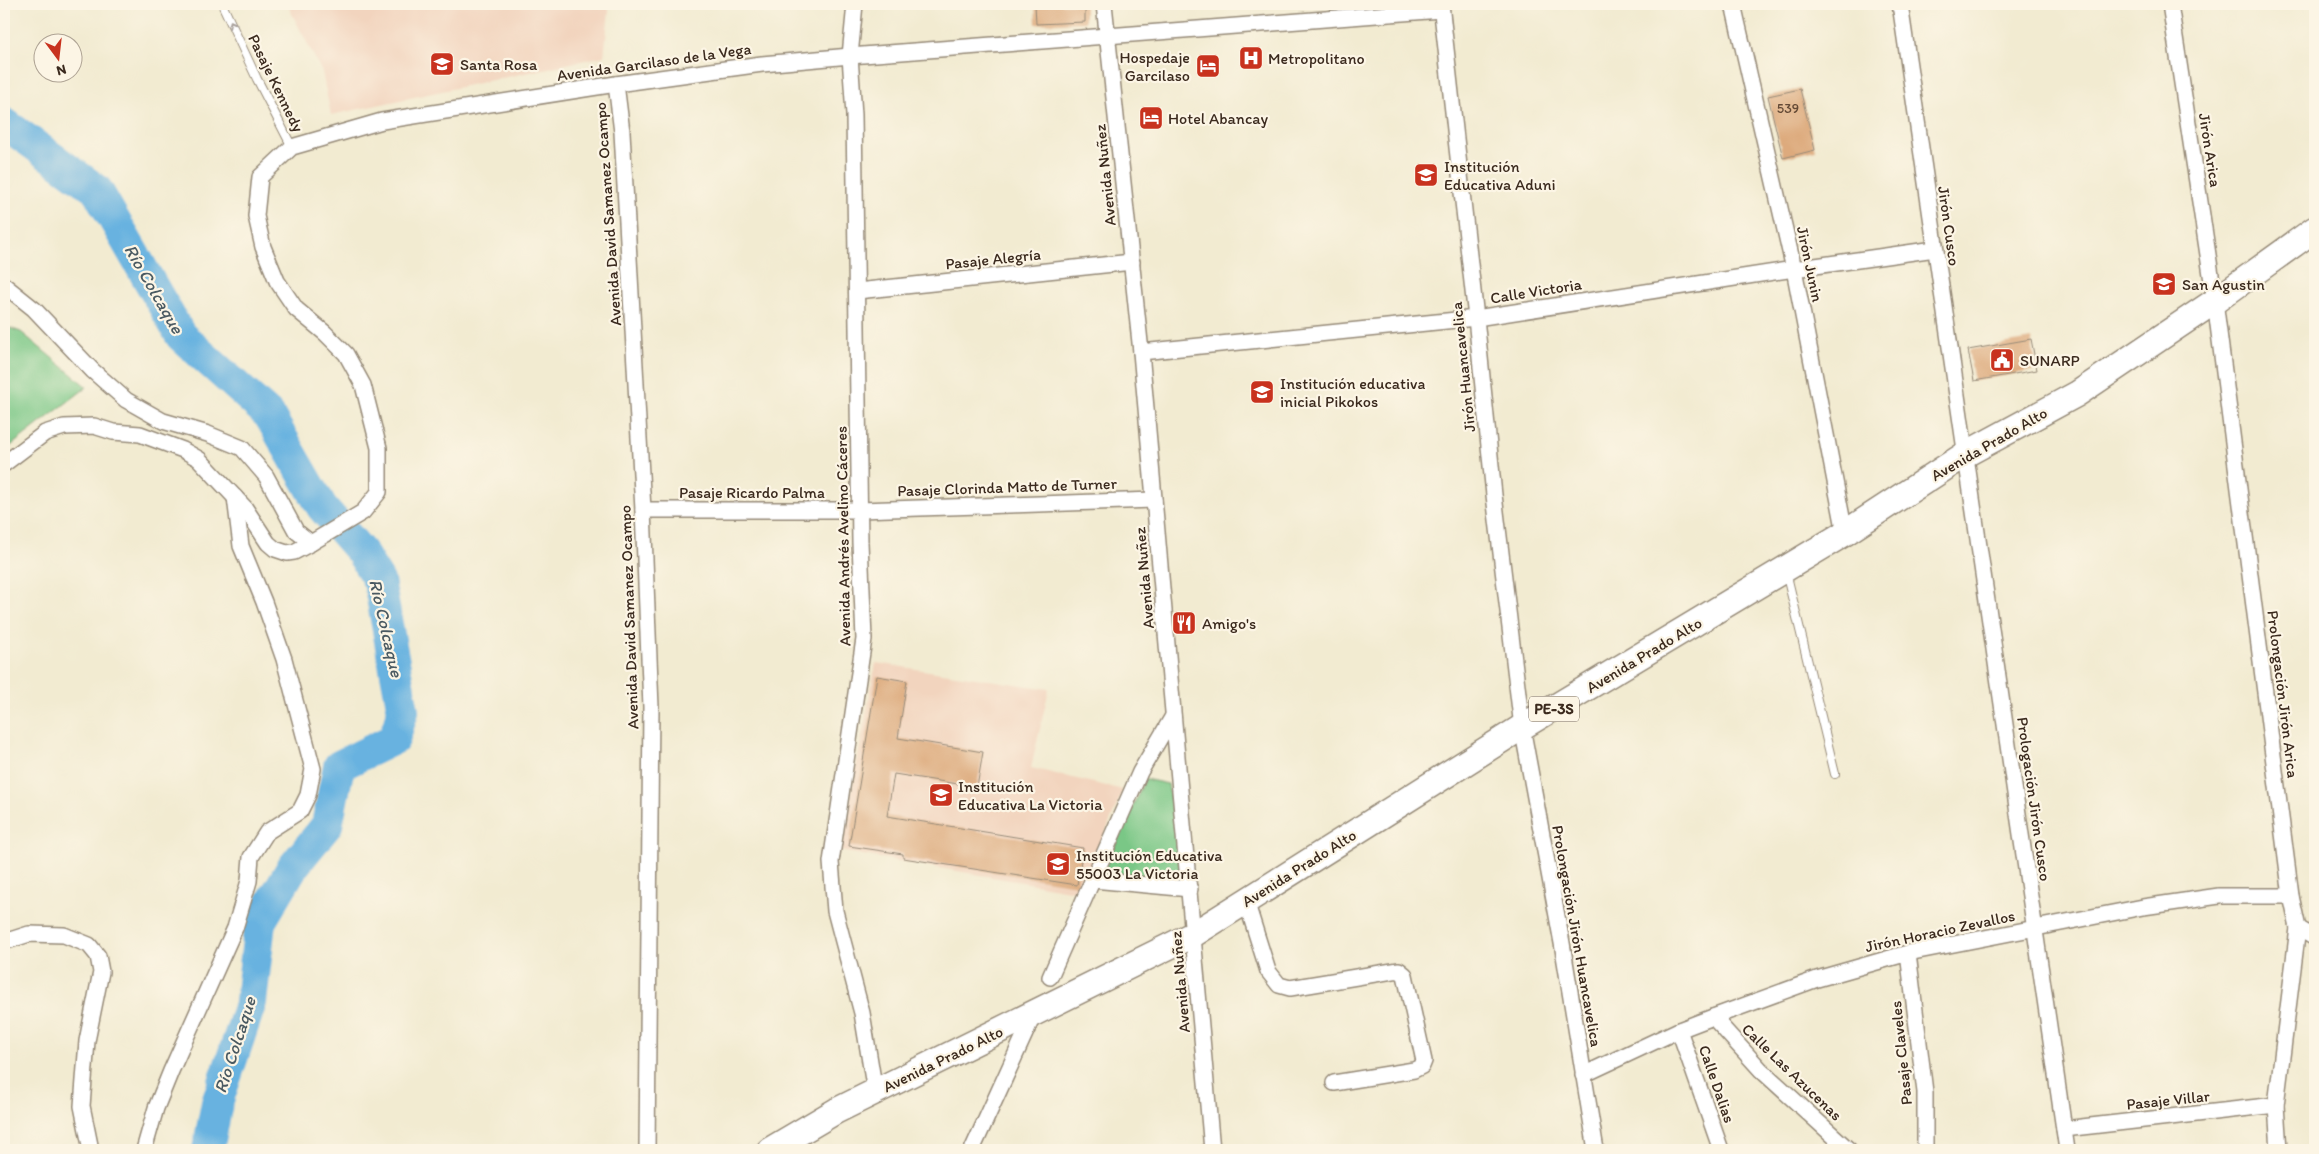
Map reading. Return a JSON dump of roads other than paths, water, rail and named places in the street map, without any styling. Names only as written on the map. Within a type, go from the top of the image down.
[{"type":"highway","name":"Avenida Prado Alto","points":[[770,1150],[836,1111],[1194,934],[1522,728],[1845,533],[1966,454],[2077,394],[2215,301],[2315,229]]},
{"type":"street","name":"Avenida Andrés Avelino Cáceres","points":[[855,4],[850,56],[854,115],[860,510],[864,639],[831,862],[835,911],[862,1013],[875,1092]]},
{"type":"street","name":"Avenida Nuñez","points":[[1104,4],[1141,352],[1212,1150]]},
{"type":"street","name":"Jirón Junin","points":[[1733,4],[1794,268],[1845,533]]},
{"type":"street","name":"Jirón Cusco","points":[[1900,4],[1966,454]]},
{"type":"street","name":"Jirón Arica","points":[[2170,4],[2215,301]]},
{"type":"street","name":"Avenida Garcilaso de la Vega","points":[[4,464],[45,433],[64,427],[94,426],[113,432],[140,434],[183,450],[199,459],[245,508],[268,543],[275,549],[287,553],[294,552],[315,541],[363,512],[379,492],[379,448],[363,385],[346,354],[326,332],[296,308],[277,281],[263,247],[256,216],[260,177],[292,147],[382,121],[616,84],[762,64],[1441,7]]},
{"type":"street","name":"Jirón Huancavelica","points":[[1441,7],[1494,495],[1522,728]]},
{"type":"street","name":"Avenida David Samanez Ocampo","points":[[616,84],[622,132],[643,510],[651,707],[648,1150]]},
{"type":"street","name":"Calle Victoria","points":[[1141,352],[1476,318],[1794,268],[1935,249]]},
{"type":"street","name":"Pasaje Alegría","points":[[857,291],[1132,262]]},
{"type":"street","points":[[4,285],[34,309],[93,371],[126,400],[163,421],[208,434],[242,448],[266,476],[296,531],[315,541]]},
{"type":"street","name":"Prolongación Jirón Arica","points":[[2215,301],[2291,896],[2298,928],[2276,1105],[2279,1150]]},
{"type":"street","name":"Prologación Jirón Cusco","points":[[1966,454],[2067,1150]]},
{"type":"street","points":[[144,1150],[156,1108],[167,1080],[235,928],[249,881],[252,856],[267,832],[300,811],[308,795],[313,769],[284,659],[264,602],[241,546],[235,497]]},
{"type":"street","name":"Pasaje Clorinda Matto de Turner","points":[[860,510],[1154,500]]},
{"type":"street","name":"Pasaje Ricardo Palma","points":[[643,510],[860,510]]},
{"type":"street","points":[[1050,977],[1140,772],[1173,716]]},
{"type":"street","name":"Prolongación Jirón Huancavelica","points":[[1522,728],[1596,1150]]},
{"type":"street","points":[[1094,880],[1190,889]]},
{"type":"street","name":"Jirón Horacio Zevallos","points":[[1583,1075],[1679,1030],[1713,1017],[1817,979],[1908,953],[2143,907],[2219,896],[2291,896]]},
{"type":"street","points":[[1246,901],[1268,971],[1279,985],[1290,988],[1399,970],[1405,975],[1424,1061],[1422,1066],[1414,1070],[1334,1084]]},
{"type":"street","points":[[2298,928],[2315,938]]},
{"type":"street","points":[[4,942],[29,934],[64,935],[89,945],[98,956],[101,972],[87,1041],[82,1106],[90,1150]]},
{"type":"street","name":"Pasaje Claveles","points":[[1908,953],[1925,1092],[1925,1150]]},
{"type":"street","points":[[972,1150],[1034,1014]]},
{"type":"street","name":"Calle Las Azucenas","points":[[1713,1017],[1761,1070],[1849,1150]]},
{"type":"street","name":"Calle Dalias","points":[[1679,1030],[1721,1150]]},
{"type":"street","name":"Pasaje Villar","points":[[2064,1129],[2276,1105]]},
{"type":"lane","name":"Pasaje Kennedy","points":[[222,4],[257,79],[292,147]]},
{"type":"lane","points":[[1786,569],[1834,774]]},
{"type":"waterway","name":"Río Colcaque","points":[[4,123],[97,190],[181,336],[269,415],[322,507],[361,552],[379,581],[403,711],[394,739],[339,766],[327,825],[292,868],[260,922],[251,1002],[217,1103],[208,1150]]},
{"type":"place","name":"Metropolitano","points":[[1251,58]]},
{"type":"place","name":"Santa Rosa","points":[[442,64]]},
{"type":"place","name":"Hospedaje Garcilaso","points":[[1208,66]]},
{"type":"place","name":"Hotel Abancay","points":[[1151,118]]},
{"type":"place","name":"Institución Educativa Aduni","points":[[1426,175]]},
{"type":"place","name":"San Agustin","points":[[2164,284]]},
{"type":"place","name":"SUNARP","points":[[2002,360]]},
{"type":"place","name":"Institución educativa inicial Pikokos","points":[[1262,392]]},
{"type":"place","name":"Amigo's","points":[[1184,623]]},
{"type":"place","name":"Institución Educativa La Victoria","points":[[941,795]]},
{"type":"place","name":"Institución Educativa 55003 La Victoria","points":[[1058,864]]}]
